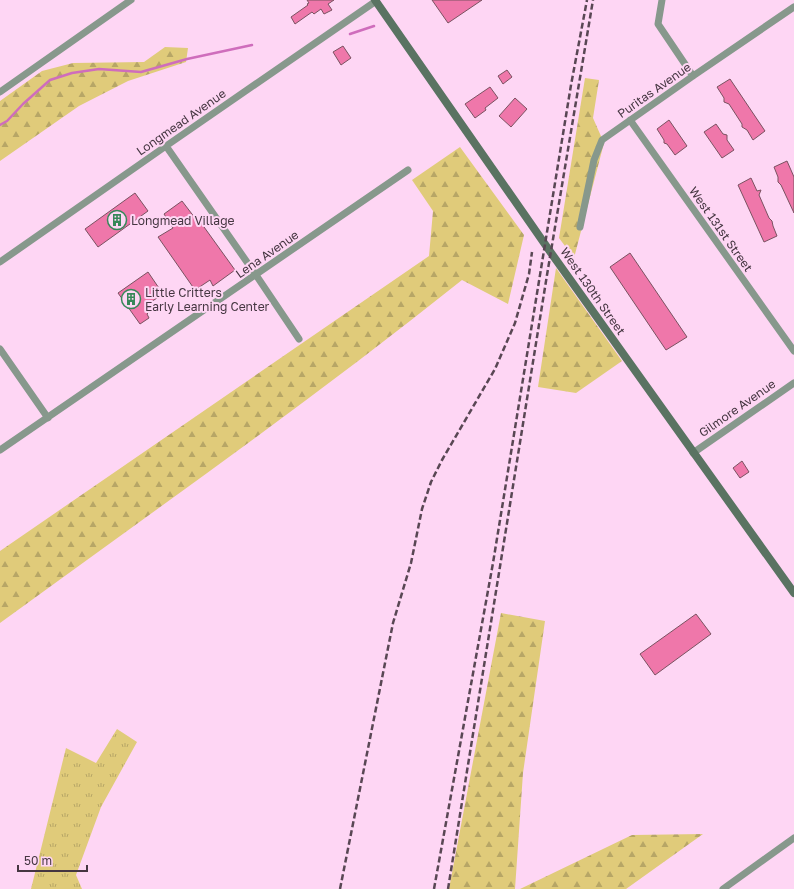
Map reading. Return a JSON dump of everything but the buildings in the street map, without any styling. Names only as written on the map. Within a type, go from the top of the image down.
[{"type":"main road","name":"West 130th Street","points":[[375,1],[466,132],[794,593]]},
{"type":"street","points":[[0,92],[131,0]]},
{"type":"street","points":[[662,0],[658,24],[693,76]]},
{"type":"street","name":"Longmead Avenue","points":[[0,262],[375,1]]},
{"type":"street","name":"Puritas Avenue","points":[[580,227],[594,160],[602,140],[794,7]]},
{"type":"street","name":"West 131st Street","points":[[630,120],[794,351]]},
{"type":"street","points":[[166,146],[299,339]]},
{"type":"street","name":"Lena Avenue","points":[[0,450],[408,170]]},
{"type":"street","points":[[0,349],[48,418]]},
{"type":"street","name":"Gilmore Avenue","points":[[693,452],[794,383]]},
{"type":"street","points":[[723,889],[794,838]]},
{"type":"green space","points":[[165,47],[188,48],[186,62],[128,81],[79,106],[0,161],[0,101],[42,71],[73,63],[144,62]]},
{"type":"green space","points":[[585,78],[599,80],[593,118],[604,143],[574,258],[559,238]]},
{"type":"green space","points":[[460,147],[524,235],[508,304],[462,280],[291,411],[0,623],[0,551],[429,256],[433,211],[412,180]]},
{"type":"green space","points":[[556,268],[622,361],[576,393],[538,387]]},
{"type":"green space","points":[[501,613],[545,621],[523,773],[515,889],[449,889]]},
{"type":"green space","points":[[117,729],[137,742],[101,807],[76,875],[82,889],[31,889],[66,748],[96,763]]},
{"type":"green space","points":[[703,834],[626,889],[520,889],[632,835]]},
{"type":"waterway","points":[[350,34],[374,26]]},
{"type":"waterway","points":[[0,125],[7,121],[23,104],[50,80],[72,73],[99,69],[141,72],[187,59],[252,45]]},
{"type":"railway","points":[[434,889],[493,563],[571,85],[587,0]]},
{"type":"railway","points":[[448,889],[593,0]]},
{"type":"railway","points":[[340,889],[393,623],[411,563],[422,509],[431,482],[442,460],[495,369],[515,323],[529,274],[532,252]]},
{"type":"place","name":"Longmead Village","points":[[117,220]]},
{"type":"place","name":"Little Critters Early Learning Center","points":[[131,299]]}]
